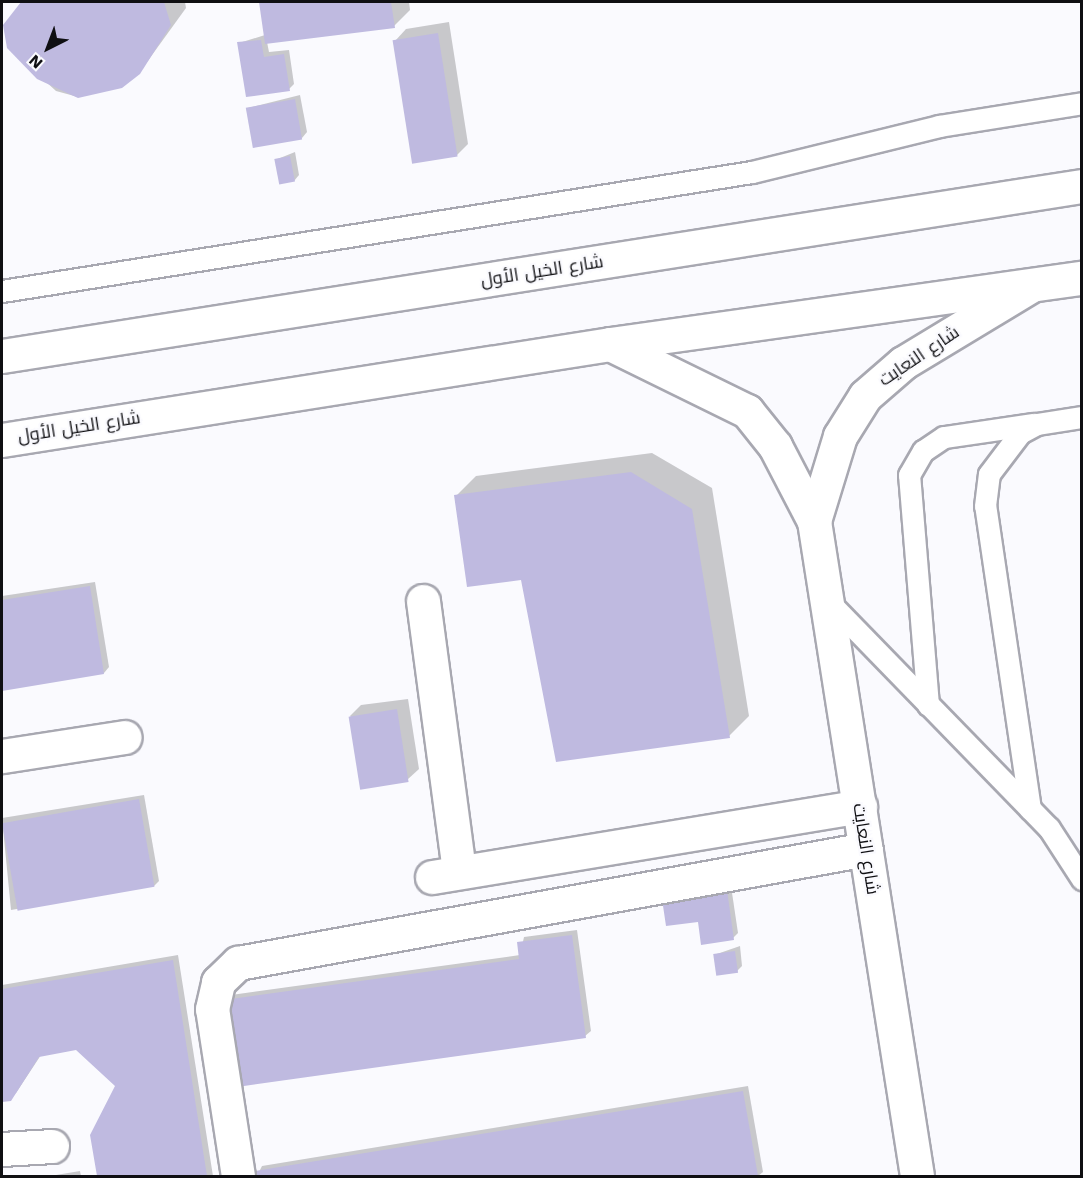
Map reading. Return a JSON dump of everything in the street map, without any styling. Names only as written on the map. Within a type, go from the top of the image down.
[{"type":"street","name":"شارع الخيل الأول","points":[[2,356],[1082,186]]},
{"type":"street","name":"شارع الخيل الأول","points":[[2,440],[610,344],[1082,278]]},
{"type":"street","name":"شارع النعايت","points":[[814,521],[840,436],[865,396],[903,363],[1030,286]]},
{"type":"street","name":"شارع النعايت","points":[[610,344],[747,411],[775,446],[814,521],[829,602],[917,1176]]},
{"type":"street","points":[[423,601],[446,874],[860,806]]},
{"type":"street","points":[[2,756],[125,736]]},
{"type":"street","points":[[238,1176],[212,1010],[218,982],[238,963],[866,849]]},
{"type":"street","points":[[2,1149],[52,1146]]},
{"type":"lane","points":[[2,291],[752,171],[939,126],[1082,103]]},
{"type":"lane","points":[[928,705],[909,475],[923,451],[944,437],[1082,417]]},
{"type":"lane","points":[[1030,809],[986,506],[989,474],[1005,447],[1037,424]]},
{"type":"lane","points":[[829,602],[1030,809],[1066,850],[1082,879]]},
{"type":"building","points":[[21,2],[164,2],[171,25],[140,74],[122,88],[78,98],[37,79],[7,48],[3,25]]},
{"type":"building","points":[[259,2],[391,2],[395,28],[265,44]]},
{"type":"building","points":[[438,33],[458,156],[412,164],[393,40]]},
{"type":"building","points":[[261,40],[264,57],[284,54],[290,91],[246,97],[237,42]]},
{"type":"building","points":[[295,99],[302,139],[253,148],[246,108]]},
{"type":"building","points":[[290,156],[295,182],[279,185],[274,159]]},
{"type":"building","points":[[631,472],[692,509],[730,738],[556,762],[521,580],[467,587],[454,495]]},
{"type":"building","points":[[90,586],[104,674],[2,691],[2,600]]},
{"type":"building","points":[[397,709],[409,782],[360,790],[349,717]]},
{"type":"building","points":[[139,799],[154,887],[18,911],[2,823]]},
{"type":"building","points":[[727,890],[734,940],[701,945],[698,922],[666,926],[662,899]]},
{"type":"building","points":[[572,935],[586,1038],[237,1087],[224,1000],[519,959],[517,942]]},
{"type":"building","points":[[735,951],[738,973],[716,976],[713,954]]},
{"type":"building","points":[[173,960],[207,1176],[97,1176],[90,1135],[115,1086],[76,1050],[39,1057],[11,1101],[2,1102],[2,989]]},
{"type":"building","points":[[743,1091],[758,1176],[256,1176],[255,1171]]}]
